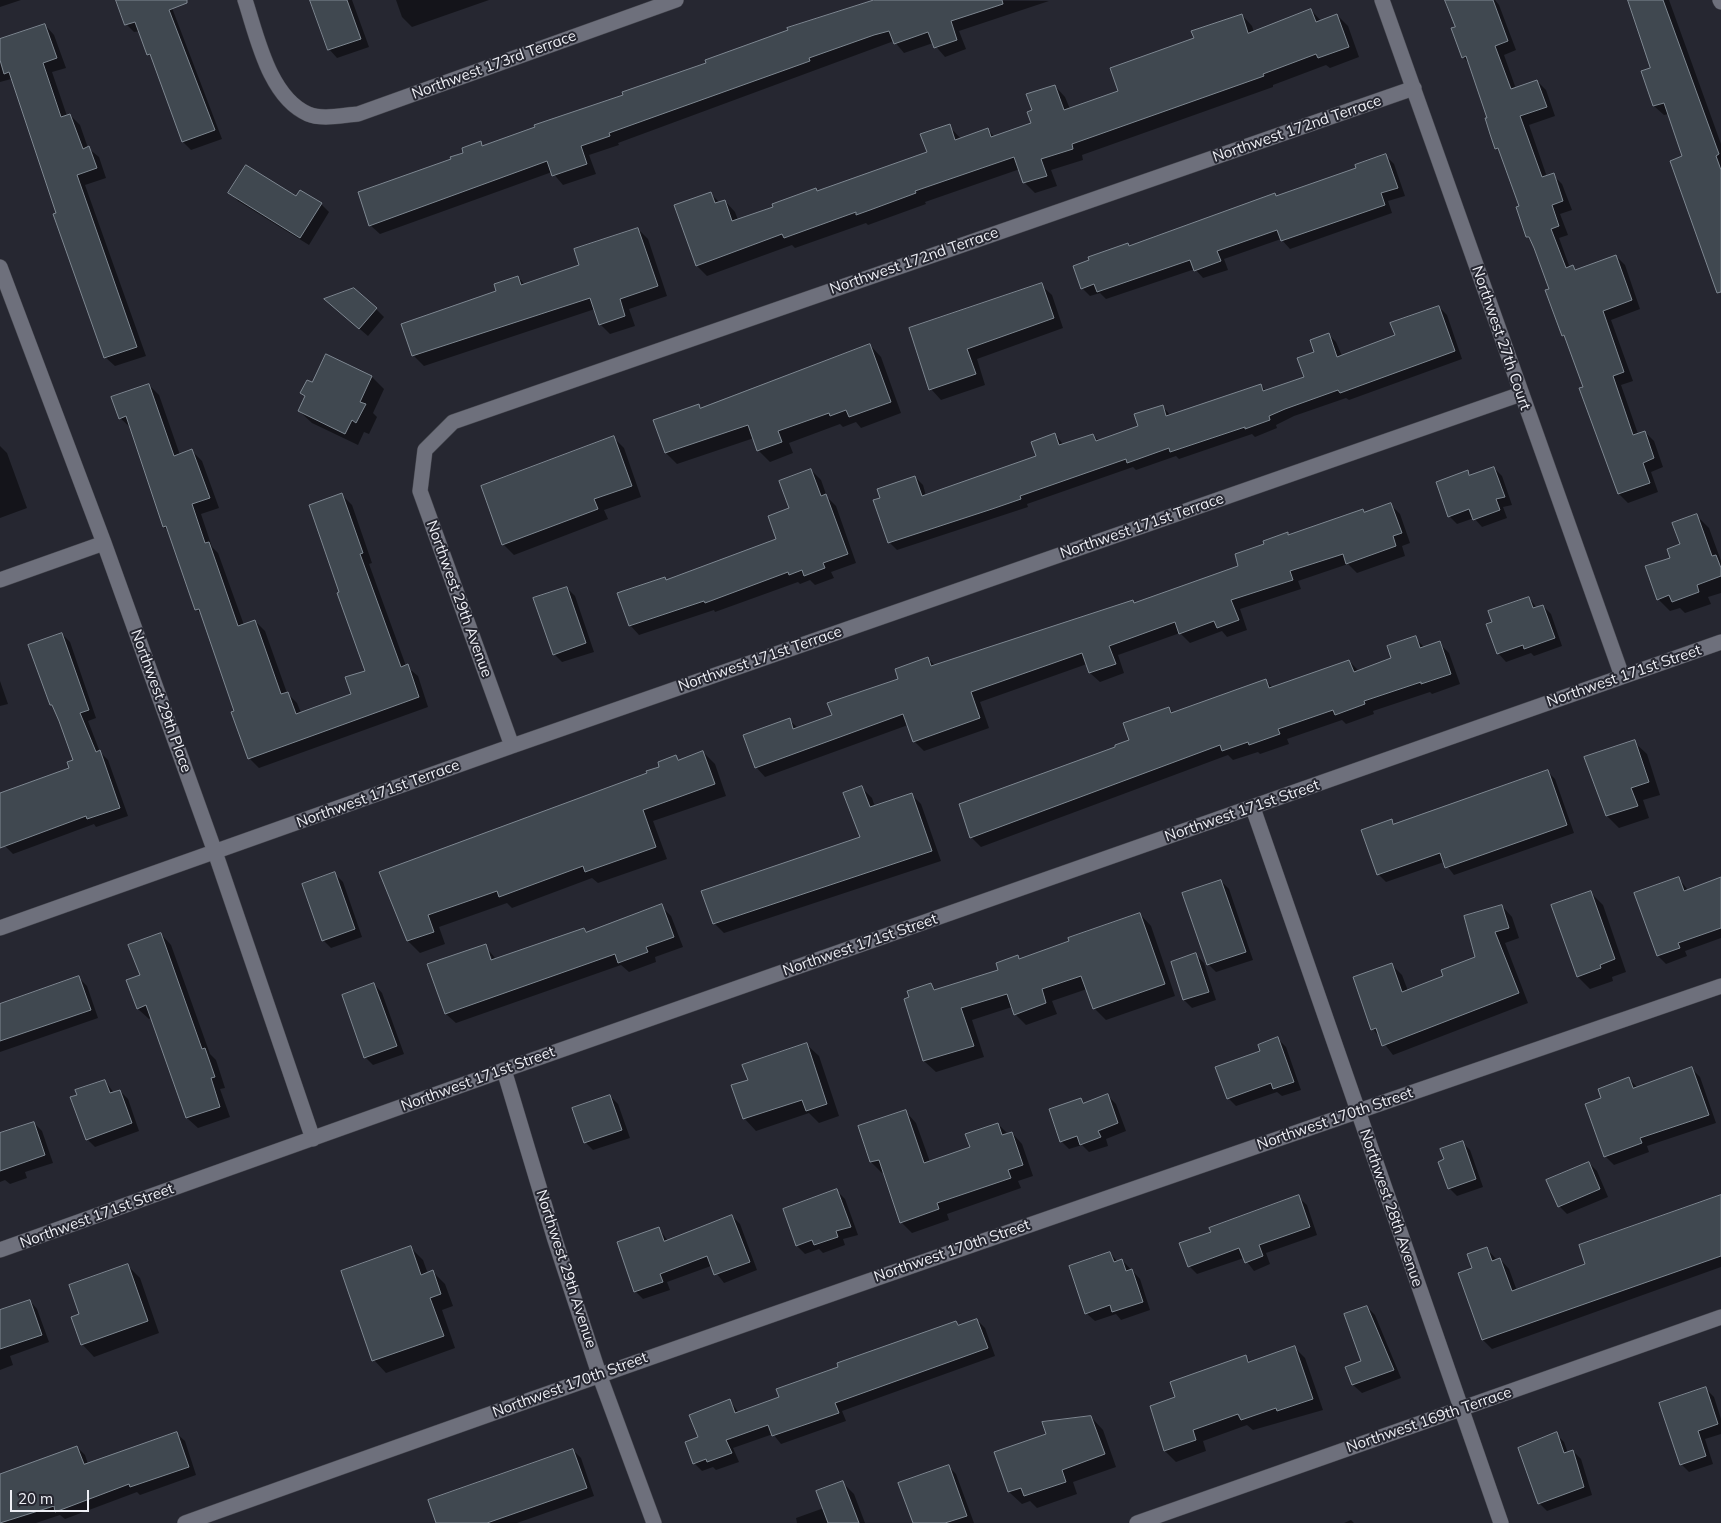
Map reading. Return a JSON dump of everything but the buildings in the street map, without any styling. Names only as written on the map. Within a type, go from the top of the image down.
[{"type":"street","name":"Northwest 173rd Terrace","points":[[245,0],[267,65],[283,95],[308,114],[332,116],[358,114],[676,0]]},
{"type":"street","name":"Northwest 27th Court","points":[[1382,0],[1622,676]]},
{"type":"street","name":"Northwest 172nd Terrace","points":[[425,450],[453,422],[1414,88]]},
{"type":"street","name":"Northwest 29th Place","points":[[0,267],[104,543],[215,852],[313,1138]]},
{"type":"street","name":"Northwest 171st Terrace","points":[[0,928],[512,746],[1521,394]]},
{"type":"street","name":"Northwest 29th Avenue","points":[[425,450],[420,491],[512,746]]},
{"type":"street","points":[[0,580],[104,543]]},
{"type":"street","name":"Northwest 171st Street","points":[[0,1250],[504,1070],[1721,642]]},
{"type":"street","name":"Northwest 28th Avenue","points":[[1253,808],[1501,1523]]},
{"type":"street","name":"Northwest 170th Street","points":[[185,1523],[599,1374],[1721,986]]},
{"type":"street","name":"Northwest 29th Avenue","points":[[504,1070],[555,1240],[599,1374],[654,1523]]},
{"type":"street","name":"Northwest 169th Terrace","points":[[1137,1523],[1721,1317]]}]
